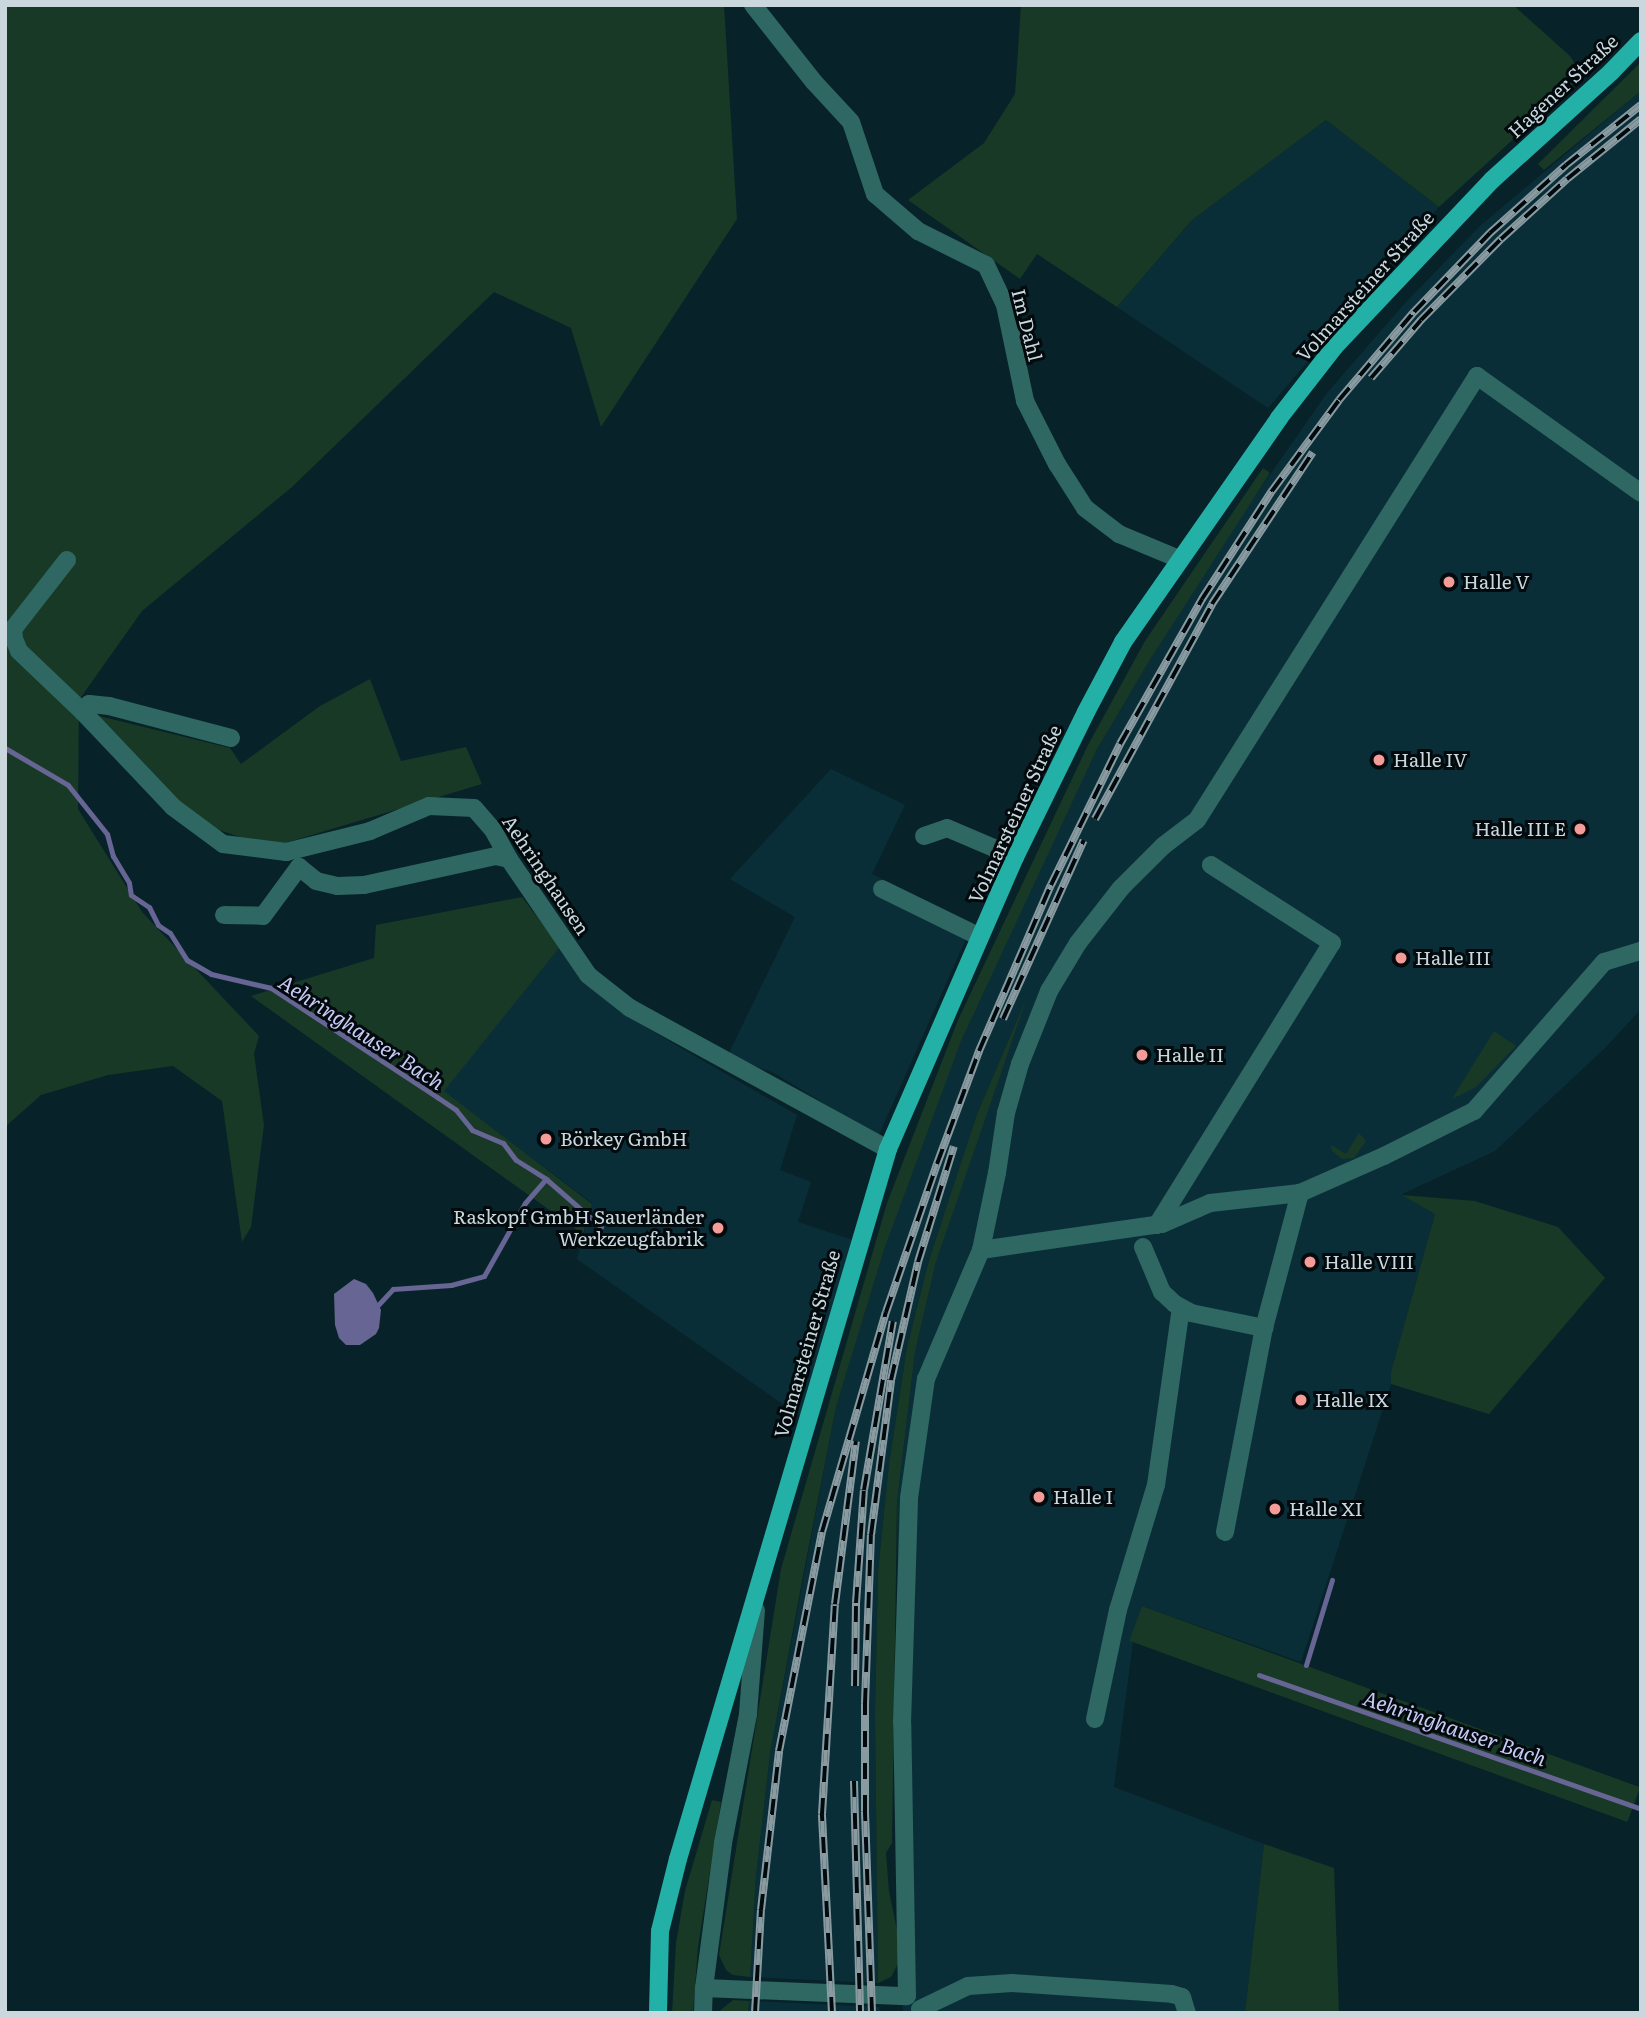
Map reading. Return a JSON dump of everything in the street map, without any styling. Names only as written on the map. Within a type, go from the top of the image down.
[{"type":"main road","name":"Hagener Straße","points":[[1513,161],[1641,41]]},
{"type":"main road","name":"Volmarsteiner Straße","points":[[658,2013],[660,1931],[678,1859],[888,1149],[1015,857],[1123,642],[1279,418],[1335,346],[1513,161]]},
{"type":"street","name":"Im Dahl","points":[[753,5],[814,82],[851,122],[875,194],[918,231],[986,265],[1005,305],[1024,401],[1057,464],[1085,508],[1119,534],[1180,559]]},
{"type":"street","points":[[917,2006],[902,1723],[909,1498],[926,1378],[981,1250],[998,1173],[1006,1113],[1020,1064],[1049,991],[1078,943],[1121,888],[1163,846],[1197,820],[1477,376],[1641,493]]},
{"type":"street","name":"Aehringhausen","points":[[66,560],[13,629],[19,651],[83,712],[173,807],[223,844],[286,852],[370,831],[429,806],[474,808],[493,830],[509,859],[588,975],[630,1008],[888,1149]]},
{"type":"street","points":[[83,712],[89,704],[109,706],[231,738]]},
{"type":"street","points":[[924,836],[947,828],[1015,857]]},
{"type":"street","points":[[224,915],[263,916],[299,867],[316,881],[337,887],[364,885],[496,856],[509,859]]},
{"type":"street","points":[[1157,1225],[1332,943],[1211,865]]},
{"type":"street","points":[[882,889],[980,937]]},
{"type":"street","points":[[981,1250],[1157,1225],[1210,1203],[1300,1193],[1474,1111],[1604,962],[1641,951]]},
{"type":"street","points":[[1225,1532],[1264,1328],[1300,1193]]},
{"type":"street","points":[[1143,1247],[1162,1292],[1181,1307],[1191,1313],[1264,1328]]},
{"type":"street","points":[[1095,1719],[1118,1610],[1156,1485],[1181,1307]]},
{"type":"street","name":"Volmarsteiner Straße","points":[[702,2013],[723,1843],[747,1714],[757,1595]]},
{"type":"street","points":[[704,1988],[917,2006],[968,1986],[1012,1983],[1172,1994],[1182,1997],[1187,2013]]},
{"type":"shaded area","points":[[1641,91],[1641,1009],[1605,1048],[1495,1151],[1402,1194],[1435,1214],[1391,1372],[1391,1384],[1301,1662],[1142,1606],[1133,1642],[1114,1787],[1264,1844],[1245,2013],[903,2013],[897,1503],[915,1352],[936,1262],[1021,1011],[977,1114],[929,1260],[907,1347],[889,1464],[878,1572],[875,1713],[878,1983],[750,1977],[756,1876],[770,1754],[836,1407],[885,1247],[920,1150],[961,1041],[1031,887],[1096,751],[1151,658],[1233,528],[1327,393],[1406,302],[1481,225]]},
{"type":"shaded area","points":[[1326,120],[1439,207],[1268,408],[1117,307],[1192,220]]},
{"type":"shaded area","points":[[831,769],[905,805],[872,874],[973,923],[878,1137],[776,1074],[728,1055],[795,917],[730,879]]},
{"type":"shaded area","points":[[560,947],[589,986],[645,1027],[797,1115],[780,1170],[811,1182],[798,1222],[859,1242],[801,1417],[577,1259],[592,1203],[443,1091]]},
{"type":"shaded area","points":[[749,2001],[879,2007],[880,2013],[748,2013]]},
{"type":"green space","points":[[5,5],[724,5],[737,219],[601,427],[571,328],[494,292],[292,487],[142,611],[79,700],[78,809],[142,912],[259,1036],[254,1054],[264,1125],[251,1227],[242,1242],[222,1101],[173,1066],[108,1075],[41,1095],[5,1127]]},
{"type":"green space","points":[[1021,5],[1513,5],[1570,56],[1581,74],[1599,61],[1439,207],[1326,120],[1192,220],[1117,307],[1037,254],[1020,279],[908,200],[984,143],[1015,94]]},
{"type":"green space","points":[[1641,62],[1641,91],[1544,170],[1538,164]]},
{"type":"green space","points":[[1263,468],[1270,473],[1151,658],[1096,751],[961,1041],[885,1247],[836,1407],[770,1754],[756,1876],[750,1977],[733,1975],[726,1970],[719,1955],[781,1569],[887,1203],[958,1020],[1088,745],[1145,641]]},
{"type":"green space","points":[[370,679],[401,761],[466,747],[482,784],[285,843],[249,840],[213,828],[191,813],[99,716],[230,748],[241,764],[320,706]]},
{"type":"green space","points":[[522,897],[560,947],[444,1091],[592,1204],[583,1234],[251,996],[374,958],[376,925]]},
{"type":"green space","points":[[1027,997],[936,1262],[915,1352],[897,1503],[892,1843],[886,1853],[889,1891],[899,1940],[898,1964],[891,1977],[878,1983],[875,1713],[878,1572],[889,1464],[907,1347],[929,1260],[977,1114]]},
{"type":"green space","points":[[1494,1031],[1516,1046],[1476,1087],[1452,1099]]},
{"type":"green space","points":[[1359,1133],[1366,1141],[1354,1158],[1342,1159],[1332,1151],[1331,1145],[1346,1154]]},
{"type":"green space","points":[[1402,1195],[1475,1201],[1558,1227],[1605,1278],[1489,1414],[1391,1384],[1391,1372],[1435,1214]]},
{"type":"green space","points":[[1142,1606],[1640,1787],[1627,1822],[1129,1641]]},
{"type":"green space","points":[[712,1800],[721,1802],[698,1947],[693,2013],[672,2013],[676,1943],[685,1891]]},
{"type":"green space","points":[[1264,1844],[1334,1868],[1339,2013],[1245,2013]]},
{"type":"green space","points":[[733,2000],[749,2001],[748,2013],[717,2013]]},
{"type":"water","points":[[354,1279],[366,1284],[373,1293],[381,1310],[379,1328],[376,1334],[360,1345],[346,1345],[339,1338],[335,1325],[334,1294]]},
{"type":"waterway","name":"Aehringhauser Bach","points":[[5,748],[68,785],[107,834],[113,856],[129,883],[131,895],[149,907],[158,925],[170,933],[187,960],[211,974],[271,988],[456,1110],[472,1130],[503,1143],[516,1160],[546,1179],[601,1227]]},
{"type":"waterway","points":[[378,1305],[393,1289],[451,1285],[484,1276],[525,1203],[546,1179]]},
{"type":"waterway","points":[[1306,1665],[1332,1580]]},
{"type":"waterway","name":"Aehringhauser Bach","points":[[1259,1675],[1641,1809]]},
{"type":"railway","points":[[755,2013],[761,1910],[779,1751],[822,1532],[886,1312],[937,1164],[979,1051],[1051,885],[1120,744],[1202,599],[1272,491],[1339,400],[1414,312],[1490,233],[1566,165],[1641,105]]},
{"type":"railway","points":[[1371,378],[1421,320],[1501,239],[1567,179],[1641,119]]},
{"type":"railway","points":[[1095,819],[1212,604],[1313,452]]},
{"type":"railway","points":[[1003,1019],[1084,840]]},
{"type":"railway","points":[[872,2013],[865,1811],[865,1704],[871,1535],[891,1380],[918,1262],[954,1146]]},
{"type":"railway","points":[[855,1686],[856,1603],[864,1490],[893,1321]]},
{"type":"railway","points":[[832,2013],[822,1814],[835,1604],[856,1441]]},
{"type":"railway","points":[[854,1781],[860,2013]]},
{"type":"place","name":"Halle V","points":[[1449,582]]},
{"type":"place","name":"Halle IV","points":[[1379,760]]},
{"type":"place","name":"Halle III E","points":[[1580,829]]},
{"type":"place","name":"Halle III","points":[[1401,958]]},
{"type":"place","name":"Halle II","points":[[1142,1055]]},
{"type":"place","name":"Börkey GmbH","points":[[546,1139]]},
{"type":"place","name":"Raskopf GmbH Sauerländer Werkzeugfabrik","points":[[718,1228]]},
{"type":"place","name":"Halle VIII","points":[[1310,1262]]},
{"type":"place","name":"Halle IX","points":[[1301,1400]]},
{"type":"place","name":"Halle I","points":[[1039,1497]]},
{"type":"place","name":"Halle XI","points":[[1275,1509]]}]
